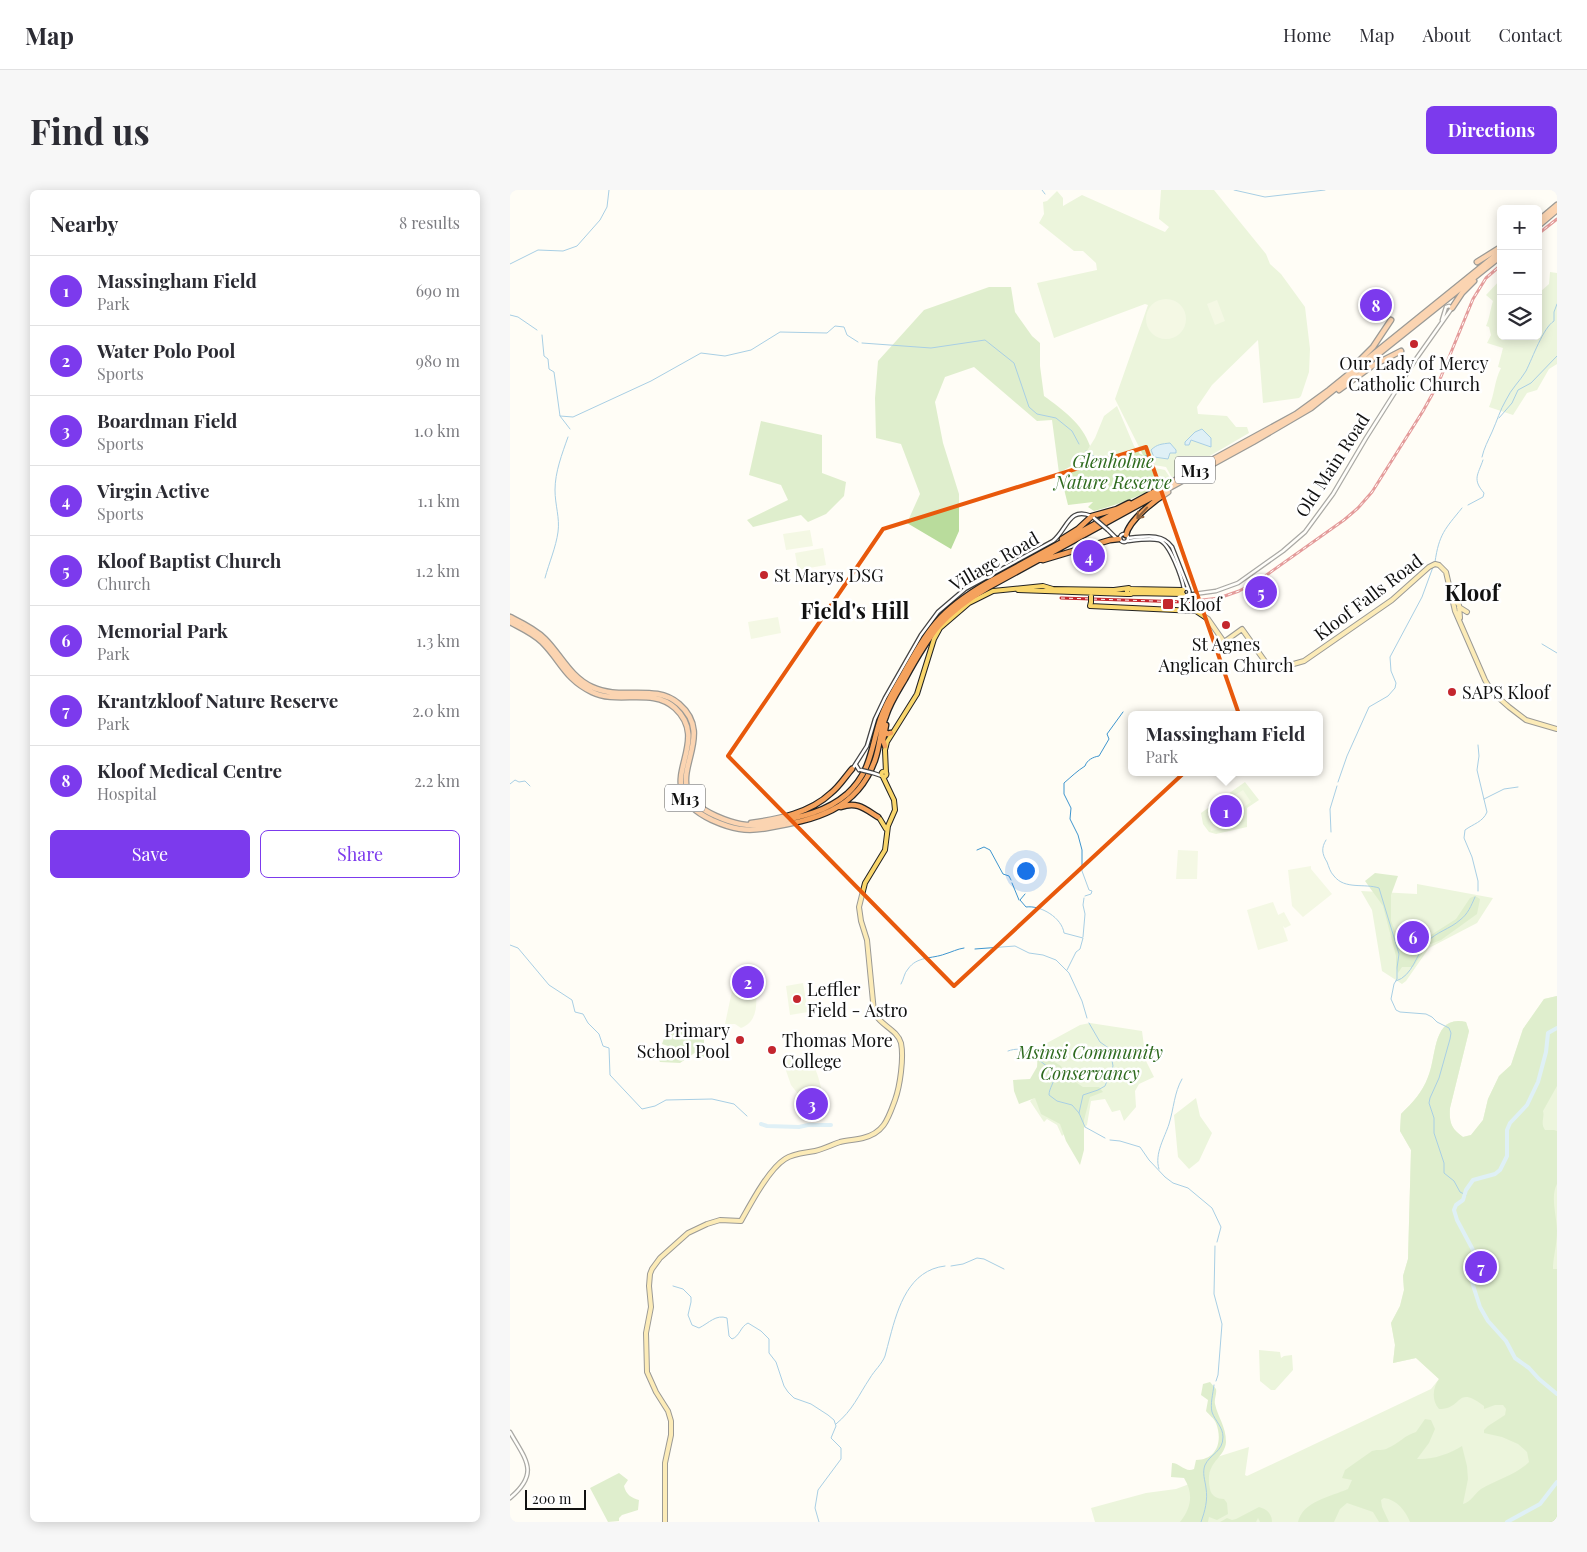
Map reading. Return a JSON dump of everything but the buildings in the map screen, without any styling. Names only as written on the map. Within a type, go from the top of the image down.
[{"type":"highway","points":[[1542,218],[1557,205]]},
{"type":"highway","points":[[1542,223],[1557,210]]},
{"type":"highway","points":[[1477,262],[1499,250]]},
{"type":"highway","name":"M13","points":[[510,617],[541,635],[570,671],[588,685],[615,694],[661,694],[680,705],[690,720],[694,733],[694,745],[685,774],[688,792],[700,809],[739,825],[753,826],[804,816],[829,807],[848,794],[862,775],[869,762],[879,722],[888,702],[932,625],[950,607],[1043,553],[1296,414],[1340,381],[1500,250]]},
{"type":"highway","name":"M13","points":[[873,772],[886,715],[893,700],[926,641],[943,620],[967,600],[1311,408],[1497,259]]},
{"type":"highway","points":[[1452,308],[1466,289],[1497,260]]},
{"type":"highway","points":[[1340,381],[1374,347],[1391,320]]},
{"type":"highway","points":[[1311,408],[1324,401],[1372,366],[1401,351]]},
{"type":"highway","points":[[1031,564],[1073,550],[1123,538],[1128,529],[1150,505],[1192,476]]},
{"type":"highway","points":[[1043,553],[1078,529],[1091,516],[1117,508],[1156,491]]},
{"type":"highway","name":"M13","points":[[510,622],[540,640],[568,675],[584,688],[598,695],[614,698],[657,699],[670,704],[686,724],[689,737],[681,774],[681,786],[686,801],[701,814],[733,829],[748,831],[800,822],[820,816],[834,809],[854,793],[873,772],[893,700]]},
{"type":"highway","points":[[885,746],[884,740],[888,717]]},
{"type":"highway","points":[[885,731],[887,734],[892,733]]},
{"type":"highway","points":[[727,821],[751,823],[794,814],[830,794],[852,769]]},
{"type":"highway","points":[[834,809],[847,805],[859,805],[879,818]]},
{"type":"main road","name":"Kloof Falls Road","points":[[1091,594],[1092,604],[1194,611],[1208,619],[1226,640],[1242,629],[1269,666],[1276,669],[1304,661],[1392,600],[1419,574],[1431,566],[1439,565],[1445,570],[1454,607],[1492,692],[1526,720],[1557,730]]},
{"type":"main road","name":"Old Main Road","points":[[892,817],[895,804],[884,774],[885,746],[917,694],[934,639],[940,628],[969,603],[993,591],[1041,586],[1063,589],[1184,592]]},
{"type":"main road","points":[[1041,586],[1042,592]]},
{"type":"main road","name":"Old Main Road","points":[[1034,588],[1042,592],[1091,594],[1115,594],[1129,591]]},
{"type":"main road","name":"Kloof Falls Road","points":[[1451,596],[1460,607],[1460,621]]},
{"type":"main road","points":[[1460,607],[1466,612]]},
{"type":"main road","points":[[665,1522],[665,1463],[671,1434],[671,1421],[668,1411],[656,1392],[647,1372],[646,1333],[650,1307],[649,1286],[652,1269],[660,1258],[688,1233],[706,1224],[720,1220],[742,1219],[782,1161],[792,1155],[828,1148],[839,1142],[863,1138],[878,1132],[886,1123],[895,1101],[900,1082],[901,1044],[896,1035],[878,1020],[874,1012],[867,940],[862,926],[859,907],[865,883],[885,850],[887,832],[892,817],[879,818]]},
{"type":"main road","points":[[879,818],[889,824]]},
{"type":"main road","points":[[879,818],[887,832]]},
{"type":"street","name":"Old Main Road","points":[[1184,592],[1198,593],[1222,590],[1238,583],[1283,551],[1305,532],[1333,494],[1365,438],[1452,308]]},
{"type":"street","name":"Village Road","points":[[852,769],[867,746],[875,720],[884,701],[921,635],[938,612],[963,590],[1053,541],[1061,534],[1074,515],[1082,513],[1091,516]]},
{"type":"street","points":[[1091,516],[1108,530],[1123,538],[1155,540],[1165,544],[1171,552],[1184,592],[1189,590],[1172,547],[1168,542],[1157,537],[1123,538]]},
{"type":"street","name":"Old Main Road","points":[[1184,592],[1189,590],[1198,593]]},
{"type":"street","points":[[856,763],[856,767],[860,770]]},
{"type":"street","points":[[852,769],[884,774]]},
{"type":"street","points":[[510,1432],[526,1460],[528,1471],[523,1486],[510,1498]]},
{"type":"highlighted area","points":[[1146,447],[1241,720],[954,986],[728,756],[883,529]]},
{"type":"green space","name":"Glenholme Nature Reserve","points":[[1161,190],[1214,190],[1266,254],[1270,264],[1281,274],[1305,307],[1310,349],[1309,372],[1299,398],[1263,403],[1258,340],[1212,385],[1197,407],[1198,414],[1227,416],[1236,427],[1247,427],[1249,433],[1172,478],[1166,467],[1154,465],[1155,468],[1165,470],[1171,479],[1133,498],[1094,511],[1088,507],[1093,502],[1068,505],[1063,485],[1072,468],[1071,462],[1085,454],[1095,438],[1104,416],[1117,406],[1134,446],[1143,455],[1115,399],[1148,305],[1145,304],[1054,338],[1037,283],[1097,270],[1096,263],[1083,251],[1074,251],[1039,223],[1044,214],[1043,202],[1047,201],[1057,191],[1063,198],[1063,206],[1082,195],[1165,232],[1169,227],[1159,219]]},
{"type":"green space","points":[[1550,272],[1557,273],[1557,364],[1549,369],[1537,390],[1527,393],[1513,415],[1489,407],[1501,368],[1498,367],[1503,348],[1487,343],[1491,335],[1489,327],[1486,326],[1493,301],[1486,295],[1497,283],[1497,340],[1542,340],[1542,290],[1549,284]]},
{"type":"green space","points":[[989,287],[1011,287],[1015,312],[1032,336],[1040,343],[1040,366],[1044,396],[1077,424],[1090,446],[1082,460],[1059,473],[1052,420],[1037,421],[974,367],[945,377],[935,402],[943,443],[959,494],[959,531],[951,549],[907,523],[920,494],[901,444],[876,438],[875,398],[878,361],[924,310]]},
{"type":"green space","points":[[1162,299],[1170,299],[1177,302],[1183,308],[1186,319],[1183,330],[1177,336],[1170,339],[1162,339],[1155,336],[1149,330],[1146,323],[1146,315],[1149,308],[1155,302]]},
{"type":"green space","points":[[1217,300],[1225,321],[1215,325],[1207,304]]},
{"type":"green space","points":[[761,421],[822,435],[822,473],[846,482],[844,496],[826,514],[808,522],[801,515],[753,527],[747,520],[788,500],[781,485],[749,475]]},
{"type":"green space","points":[[810,530],[813,546],[786,550],[783,534]]},
{"type":"green space","points":[[823,548],[826,565],[798,570],[795,553]]},
{"type":"green space","points":[[778,617],[781,633],[751,639],[748,622]]},
{"type":"green space","points":[[1245,782],[1259,800],[1247,808],[1247,827],[1216,834],[1209,832],[1203,824],[1201,813]]},
{"type":"green space","points":[[1243,790],[1251,802],[1234,814],[1231,822],[1221,823],[1222,828],[1211,831],[1207,813],[1224,806],[1223,803]]},
{"type":"green space","points":[[1178,850],[1198,851],[1197,879],[1176,879]]},
{"type":"green space","points":[[1311,866],[1311,869],[1332,894],[1303,917],[1292,906],[1288,870]]},
{"type":"green space","points":[[1375,873],[1398,876],[1391,895],[1391,921],[1397,936],[1411,950],[1415,951],[1431,935],[1456,919],[1470,898],[1475,896],[1480,899],[1477,914],[1441,940],[1428,945],[1413,967],[1402,967],[1398,973],[1396,956],[1383,906],[1365,881]]},
{"type":"green space","points":[[1417,884],[1493,898],[1477,923],[1429,948],[1402,984],[1382,971],[1372,910],[1361,891],[1417,894]]},
{"type":"green space","points":[[1273,902],[1278,915],[1284,912],[1291,925],[1285,928],[1283,926],[1288,941],[1258,950],[1247,910]]},
{"type":"green space","name":"Leffler Field - Astro","points":[[803,983],[808,1012],[790,1015],[786,986]]},
{"type":"green space","points":[[737,987],[756,991],[756,1008],[753,1018],[741,1028],[735,1024],[725,1024],[732,991]]},
{"type":"green space","points":[[1557,996],[1557,1522],[1095,1522],[1091,1508],[1146,1493],[1176,1489],[1208,1477],[1217,1457],[1249,1447],[1245,1475],[1247,1476],[1431,1389],[1439,1379],[1416,1358],[1393,1363],[1395,1345],[1391,1323],[1400,1306],[1404,1290],[1403,1276],[1408,1259],[1411,1150],[1400,1131],[1401,1114],[1417,1097],[1426,1083],[1441,1031],[1447,1024],[1455,1021],[1466,1022],[1469,1031],[1450,1108],[1450,1117],[1453,1128],[1459,1134],[1463,1137],[1471,1135],[1483,1120],[1488,1099],[1499,1076],[1511,1065],[1523,1029],[1544,999]]},
{"type":"green space","points":[[1557,996],[1557,1086],[1543,1111],[1543,1122],[1545,1130],[1557,1131],[1557,1184],[1554,1201],[1557,1240],[1553,1269],[1557,1269],[1557,1522],[1410,1522],[1400,1506],[1384,1498],[1381,1500],[1382,1507],[1389,1522],[1379,1522],[1373,1512],[1347,1503],[1340,1509],[1334,1522],[1298,1522],[1305,1509],[1311,1504],[1348,1489],[1352,1480],[1342,1478],[1345,1470],[1372,1451],[1386,1449],[1416,1432],[1425,1419],[1431,1420],[1435,1429],[1429,1443],[1417,1459],[1429,1459],[1440,1456],[1462,1446],[1468,1479],[1463,1504],[1468,1502],[1481,1489],[1512,1474],[1529,1462],[1527,1452],[1518,1444],[1502,1437],[1484,1433],[1488,1426],[1505,1415],[1506,1409],[1503,1405],[1495,1405],[1484,1409],[1484,1406],[1475,1400],[1464,1397],[1447,1408],[1439,1409],[1435,1402],[1434,1394],[1435,1386],[1439,1379],[1416,1358],[1393,1363],[1395,1345],[1391,1323],[1400,1306],[1404,1290],[1403,1276],[1408,1259],[1411,1150],[1400,1131],[1401,1114],[1417,1097],[1426,1083],[1441,1031],[1447,1024],[1455,1021],[1466,1022],[1469,1031],[1450,1108],[1450,1117],[1453,1128],[1459,1134],[1463,1137],[1471,1135],[1483,1120],[1488,1099],[1499,1076],[1511,1065],[1523,1029],[1544,999]]},
{"type":"green space","name":"Msinsi Community Conservancy","points":[[1090,1023],[1142,1031],[1146,1061],[1154,1077],[1139,1084],[1135,1091],[1136,1107],[1124,1121],[1120,1110],[1112,1112],[1105,1099],[1091,1101],[1087,1125],[1083,1129],[1076,1123],[1062,1136],[1057,1125],[1047,1119],[1044,1122],[1030,1101],[1042,1092],[1037,1059],[1047,1043],[1080,1025]]},
{"type":"green space","points":[[667,1030],[704,1032],[704,1044],[707,1054],[702,1058],[696,1052],[680,1063],[660,1062],[658,1058],[668,1046],[662,1044]]},
{"type":"green space","points":[[1038,1055],[1061,1066],[1065,1075],[1083,1087],[1099,1087],[1103,1092],[1090,1097],[1084,1120],[1084,1150],[1080,1165],[1066,1141],[1060,1124],[1041,1114],[1035,1098],[1019,1104],[1014,1091],[1013,1080],[1030,1079],[1037,1067]]},
{"type":"green space","points":[[792,1058],[808,1058],[820,1081],[825,1107],[806,1117],[798,1100],[801,1098],[791,1085],[783,1062]]},
{"type":"green space","points":[[1196,1098],[1200,1116],[1212,1133],[1199,1161],[1189,1169],[1178,1157],[1174,1115]]},
{"type":"green space","points":[[1259,1350],[1280,1352],[1281,1358],[1292,1355],[1293,1370],[1275,1390],[1271,1390],[1260,1381]]},
{"type":"green space","points":[[1210,1382],[1216,1389],[1215,1404],[1225,1431],[1226,1442],[1225,1448],[1212,1466],[1209,1480],[1210,1489],[1213,1495],[1224,1499],[1227,1503],[1228,1514],[1217,1520],[1209,1517],[1208,1522],[1180,1522],[1189,1506],[1190,1495],[1184,1478],[1171,1477],[1172,1463],[1188,1470],[1194,1469],[1196,1460],[1209,1457],[1218,1443],[1219,1436],[1216,1423],[1206,1411],[1208,1400],[1201,1395],[1203,1384]]},
{"type":"green space","points":[[619,1473],[628,1480],[624,1486],[628,1494],[639,1500],[638,1510],[622,1515],[619,1521],[608,1522],[590,1488]]},
{"type":"green space","points":[[1259,1507],[1269,1512],[1272,1522],[1260,1522],[1258,1518],[1256,1522],[1220,1522],[1227,1518],[1236,1519]]},
{"type":"water","points":[[1202,429],[1211,438],[1211,447],[1191,440],[1189,445],[1185,445],[1185,442],[1195,432]]},
{"type":"water","points":[[1170,443],[1176,450],[1176,453],[1170,453],[1168,459],[1154,457],[1151,450],[1153,448]]},
{"type":"waterway","points":[[510,264],[538,250],[563,251],[577,246],[600,220],[607,207],[609,190]]},
{"type":"waterway","points":[[1042,190],[1045,194]]},
{"type":"waterway","points":[[1234,190],[1265,197],[1325,190]]},
{"type":"waterway","points":[[1482,457],[1510,392],[1526,371],[1538,343],[1554,321],[1554,312],[1557,304]]},
{"type":"waterway","points":[[510,315],[518,317],[537,330]]},
{"type":"waterway","points":[[542,335],[544,356],[548,359],[549,369],[554,372],[560,416],[573,417],[651,381],[701,353],[725,356],[751,350],[780,332],[827,333],[835,326],[844,327],[847,335],[858,342]]},
{"type":"waterway","points":[[862,343],[931,348],[985,340],[1014,363],[1029,407],[1037,414],[1056,418],[1072,431],[1079,444]]},
{"type":"waterway","points":[[1499,418],[1512,403],[1518,390],[1531,383],[1557,356]]},
{"type":"waterway","points":[[560,416],[570,429]]},
{"type":"waterway","points":[[545,578],[558,532],[555,483],[559,463],[568,437]]},
{"type":"waterway","points":[[1086,451],[1101,461],[1130,460],[1150,455]]},
{"type":"waterway","points":[[1468,505],[1483,497],[1484,493],[1477,480],[1483,460]]},
{"type":"waterway","points":[[1435,562],[1441,538],[1451,521],[1462,508]]},
{"type":"waterway","points":[[1338,782],[1347,756],[1369,707],[1388,696],[1395,688],[1396,683],[1391,671],[1390,657],[1422,597],[1433,567]]},
{"type":"waterway","points":[[1542,644],[1557,653]]},
{"type":"waterway","points":[[1085,896],[1091,894],[1092,891],[1089,890],[1082,871],[1082,850],[1078,835],[1070,819],[1071,808],[1064,794],[1064,783],[1085,766],[1089,760],[1099,756],[1109,739],[1107,734],[1123,712]]},
{"type":"waterway","points":[[1478,745],[1477,770],[1487,812],[1480,821],[1465,830],[1464,838],[1472,857],[1478,881],[1478,891]]},
{"type":"waterway","points":[[510,784],[515,780],[519,782],[525,781],[530,786]]},
{"type":"waterway","points":[[1331,832],[1330,809],[1337,786]]},
{"type":"waterway","points":[[1484,799],[1504,789],[1518,787]]},
{"type":"waterway","points":[[1326,840],[1323,846],[1323,854],[1332,873],[1338,880],[1349,885],[1379,888],[1399,954],[1397,979],[1391,999],[1396,1010],[1426,1014],[1449,1028],[1451,1033],[1439,1078],[1429,1103],[1434,1118],[1434,1133],[1444,1163],[1444,1173],[1454,1181],[1460,1192],[1466,1195]]},
{"type":"waterway","points":[[977,850],[984,847],[990,850],[1003,874],[1009,876],[1011,880]]},
{"type":"waterway","points":[[1012,883],[1019,900]]},
{"type":"waterway","points":[[1025,894],[1020,900],[1026,907],[1044,910],[1059,922],[1064,933],[1083,938],[1080,949],[1076,952],[1067,970]]},
{"type":"waterway","points":[[1396,981],[1410,970],[1427,942],[1465,915],[1475,897]]},
{"type":"waterway","points":[[1083,937],[1084,898]]},
{"type":"waterway","points":[[510,945],[518,948],[549,985],[572,1000],[575,1012],[583,1014],[588,1023],[599,1034],[603,1046],[609,1048],[610,1075],[642,1109],[655,1106],[666,1100],[712,1099],[734,1104],[747,1116]]},
{"type":"waterway","points":[[975,949],[1015,946],[1029,953],[1043,955],[1056,960],[1069,973],[1082,1001],[1087,1018]]},
{"type":"waterway","points":[[901,984],[907,971],[916,962],[964,948]]},
{"type":"waterway","points":[[1079,1113],[1083,1095],[1105,1086],[1113,1066],[1110,1049],[1100,1042],[1089,1023]]},
{"type":"waterway","points":[[1557,1028],[1548,1033],[1546,1052],[1538,1082],[1527,1105],[1510,1123],[1507,1130],[1507,1156],[1500,1170],[1495,1174],[1473,1180],[1466,1190],[1463,1200],[1456,1205],[1454,1210],[1457,1220],[1473,1250],[1471,1279],[1480,1307],[1488,1321],[1506,1341],[1515,1358],[1529,1368],[1557,1394]]},
{"type":"waterway","points":[[1008,1051],[1014,1049],[1024,1050],[1049,1068],[1054,1074],[1049,1095],[1057,1101],[1072,1105],[1079,1113],[1085,1127],[1105,1138]]},
{"type":"waterway","points":[[1159,1169],[1159,1152],[1182,1079]]},
{"type":"waterway","points":[[761,1124],[767,1126],[799,1127],[831,1125]]},
{"type":"waterway","points":[[1110,1140],[1140,1147],[1165,1177],[1173,1183],[1188,1188],[1212,1208],[1221,1227],[1217,1242]]},
{"type":"waterway","points":[[1215,1246],[1214,1294],[1222,1324],[1216,1381]]},
{"type":"waterway","points":[[951,1266],[963,1264],[977,1258],[984,1259],[1004,1269]]},
{"type":"waterway","points":[[836,1424],[851,1408],[884,1359],[901,1302],[907,1292],[922,1275],[933,1269],[945,1266]]},
{"type":"waterway","points":[[673,1286],[683,1289],[691,1297],[688,1315],[692,1325],[699,1328],[716,1318],[723,1317],[727,1318],[729,1336],[732,1339],[748,1323],[761,1331],[769,1339],[769,1353],[776,1362],[788,1392],[794,1398],[811,1404],[834,1420],[836,1426],[831,1438],[841,1448],[841,1459],[818,1490],[815,1508],[819,1522]]},
{"type":"waterway","points":[[1201,1522],[1207,1497],[1204,1468],[1207,1461],[1219,1450],[1223,1437],[1222,1430],[1212,1412],[1211,1402],[1214,1385]]},
{"type":"waterway","points":[[1507,1522],[1540,1504],[1557,1482]]},
{"type":"railway","points":[[1542,231],[1557,219]]},
{"type":"railway","points":[[1061,598],[1185,602],[1219,598],[1239,591],[1258,581],[1344,520],[1372,492],[1423,411],[1438,384],[1473,299],[1486,278],[1497,268]]},
{"type":"place","name":"Kloof Medical Centre","points":[[1376,305]]},
{"type":"place","name":"Our Lady of Mercy Catholic Church","points":[[1414,344]]},
{"type":"place","name":"Virgin Active","points":[[1089,556]]},
{"type":"place","name":"St Marys DSG","points":[[764,575]]},
{"type":"place","name":"Kloof Baptist Church","points":[[1261,592]]},
{"type":"place","name":"Kloof","points":[[1168,604]]},
{"type":"place","name":"St Agnes Anglican Church","points":[[1226,625]]},
{"type":"place","name":"SAPS Kloof","points":[[1452,692]]},
{"type":"place","name":"Massingham Field","points":[[1226,811]]},
{"type":"place","name":"Memorial Park","points":[[1413,937]]},
{"type":"place","name":"Water Polo Pool","points":[[748,982]]},
{"type":"place","name":"Leffler Field - Astro","points":[[797,999]]},
{"type":"place","name":"Primary School Pool","points":[[740,1040]]},
{"type":"place","name":"Thomas More College","points":[[772,1050]]},
{"type":"place","name":"Boardman Field","points":[[812,1104]]},
{"type":"place","name":"Krantzkloof Nature Reserve","points":[[1481,1267]]},
{"type":"district","name":"Kloof","points":[[1472,592]]},
{"type":"district","name":"Field's Hill","points":[[855,610]]}]
